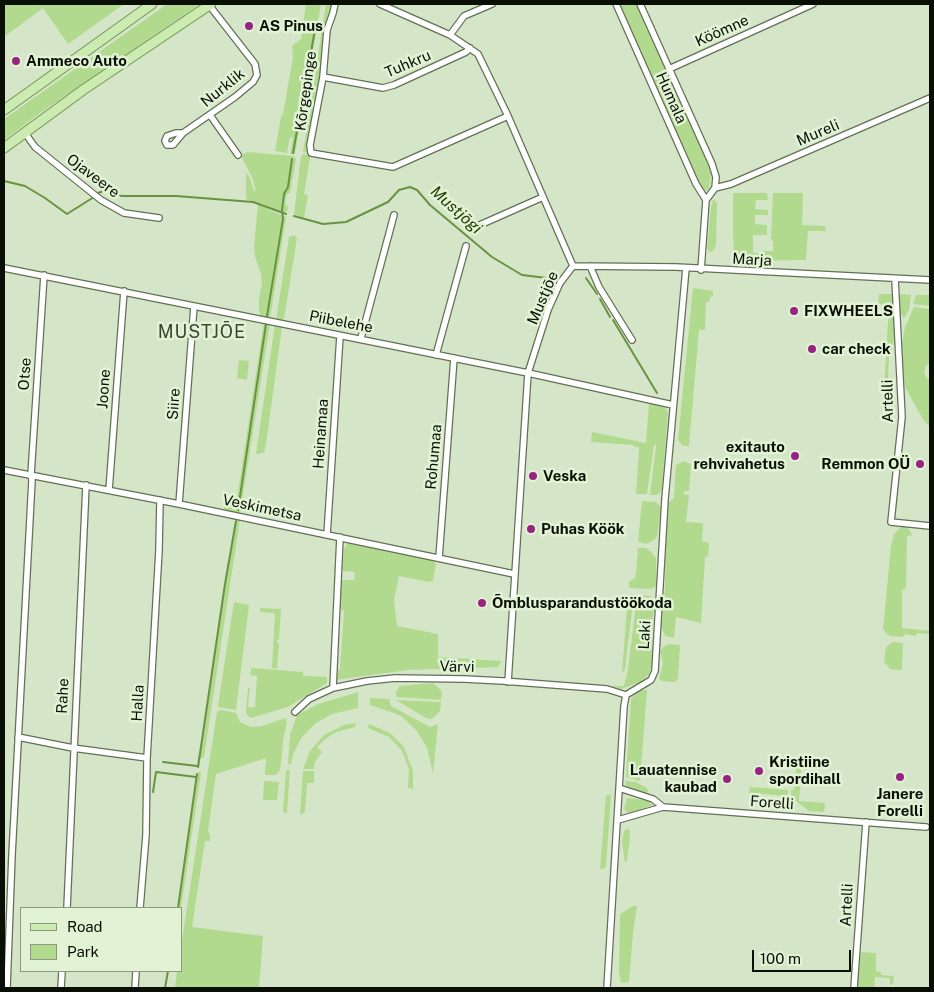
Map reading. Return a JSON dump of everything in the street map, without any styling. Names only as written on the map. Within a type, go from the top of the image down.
[{"type":"main road","points":[[4,110],[152,4]]},
{"type":"main road","points":[[4,148],[83,90],[210,4]]},
{"type":"street","name":"Nurklik","points":[[183,133],[253,82],[257,75],[255,64],[210,4]]},
{"type":"street","name":"Kõrgepinge","points":[[335,4],[327,30],[323,77],[310,145],[311,153],[393,167],[508,116]]},
{"type":"street","name":"Mustjõe","points":[[380,4],[450,35],[478,54],[508,116],[573,266],[565,274],[556,292],[528,373],[508,682]]},
{"type":"street","points":[[450,35],[464,16],[492,4]]},
{"type":"street","name":"Humala","points":[[616,4],[696,184],[706,200]]},
{"type":"street","name":"Humala","points":[[640,4],[712,164],[716,177],[715,188]]},
{"type":"street","name":"Köömne","points":[[669,68],[813,4]]},
{"type":"street","name":"Tuhkru","points":[[323,77],[383,88],[394,85],[466,52],[470,48]]},
{"type":"street","name":"Mureli","points":[[715,188],[732,184],[930,98]]},
{"type":"street","points":[[210,115],[238,155]]},
{"type":"street","name":"Ojaveere","points":[[25,133],[36,147],[101,200],[124,214],[159,218]]},
{"type":"street","points":[[701,270],[706,200],[715,188]]},
{"type":"street","points":[[473,228],[543,197]]},
{"type":"street","points":[[361,338],[394,215]]},
{"type":"street","points":[[436,355],[466,246]]},
{"type":"street","name":"Marja","points":[[573,266],[686,268],[930,280]]},
{"type":"street","points":[[590,266],[599,287],[632,340]]},
{"type":"street","name":"Piibelehe","points":[[4,268],[340,336],[361,338],[672,405]]},
{"type":"street","name":"Laki","points":[[626,695],[650,680],[655,671],[672,405],[686,268]]},
{"type":"street","name":"Otse","points":[[7,988],[31,475],[44,275]]},
{"type":"street","name":"Artelli","points":[[895,279],[902,417],[891,522],[930,526]]},
{"type":"street","name":"Joone","points":[[109,490],[124,291]]},
{"type":"street","name":"Siire","points":[[179,504],[194,306]]},
{"type":"street","name":"Heinamaa","points":[[327,535],[340,336]]},
{"type":"street","name":"Rohumaa","points":[[439,558],[454,358]]},
{"type":"street","name":"Veskimetsa","points":[[4,470],[160,500],[514,574]]},
{"type":"street","name":"Rahe","points":[[66,907],[86,485]]},
{"type":"street","name":"Halla","points":[[140,907],[146,835],[147,758],[159,550],[160,500]]},
{"type":"street","points":[[333,688],[340,537]]},
{"type":"street","name":"Värvi","points":[[294,712],[309,699],[333,688],[395,678],[464,679],[607,689],[626,695]]},
{"type":"street","points":[[607,988],[626,695]]},
{"type":"street","points":[[18,737],[73,748],[147,758]]},
{"type":"street","points":[[619,788],[653,799],[663,807]]},
{"type":"street","name":"Forelli","points":[[618,820],[663,807],[929,827]]},
{"type":"street","name":"Artelli","points":[[854,988],[866,822]]},
{"type":"street","points":[[61,988],[62,972]]},
{"type":"street","points":[[135,988],[136,972]]},
{"type":"green space","points":[[4,4],[124,4],[68,44],[43,8],[4,37]]},
{"type":"green space","points":[[167,4],[200,4],[40,113],[4,140],[4,119]]},
{"type":"green space","points":[[306,4],[321,4],[295,154],[290,154],[293,138],[290,137],[287,153],[275,151],[293,57],[292,46],[301,39]]},
{"type":"green space","points":[[326,4],[333,4],[326,29],[309,153],[303,152]]},
{"type":"green space","points":[[618,4],[636,4],[706,159],[711,175],[709,188],[706,191],[701,190]]},
{"type":"green space","points":[[247,152],[294,156],[296,159],[290,193],[287,194],[285,204],[288,207],[287,212],[277,211],[246,199],[246,174],[243,170],[249,176],[254,191],[256,191],[252,177],[241,156]]},
{"type":"green space","points":[[303,154],[309,155],[310,158],[304,194],[308,195],[304,218],[294,214],[301,156]]},
{"type":"green space","points":[[767,193],[768,200],[756,200],[755,209],[768,210],[768,215],[755,215],[755,224],[767,225],[767,235],[753,235],[753,253],[773,251],[771,238],[773,193],[803,193],[802,225],[825,226],[826,231],[808,231],[806,260],[737,261],[734,258],[733,232],[733,194]]},
{"type":"green space","points":[[713,199],[717,203],[716,244],[714,250],[710,252],[707,248]]},
{"type":"green space","points":[[258,205],[286,217],[270,319],[261,317],[259,311],[262,283],[254,247]]},
{"type":"green space","points":[[294,235],[297,238],[284,319],[276,320],[289,237]]},
{"type":"green space","points":[[693,288],[713,291],[713,296],[710,297],[709,302],[706,302],[705,330],[699,330],[689,446],[683,446],[678,440]]},
{"type":"green space","points":[[879,294],[893,294],[895,333],[889,357],[888,377],[892,398],[889,400],[890,391],[884,389],[889,305],[878,304]]},
{"type":"green space","points":[[900,294],[911,295],[909,310],[904,318],[899,311]]},
{"type":"green space","points":[[916,295],[930,295],[930,306],[913,304]]},
{"type":"green space","points":[[914,307],[930,309],[930,363],[926,366],[924,372],[930,380],[930,426],[924,421],[906,389],[904,381],[902,345],[905,327]]},
{"type":"green space","points":[[264,321],[270,323],[240,514],[223,511],[226,501],[237,499]]},
{"type":"green space","points":[[275,324],[282,327],[266,444],[264,453],[256,454]]},
{"type":"green space","points":[[239,360],[249,361],[247,380],[237,378]]},
{"type":"green space","points":[[649,403],[663,406],[668,411],[662,490],[657,495],[650,495],[656,445],[654,445],[647,494],[636,494],[639,447],[591,442],[592,432],[646,443]]},
{"type":"green space","points":[[683,461],[691,464],[689,491],[684,491],[684,494],[689,495],[686,522],[703,523],[702,541],[709,543],[708,556],[705,557],[701,623],[676,617],[674,638],[665,636],[661,626],[665,588],[666,516],[668,503],[674,498],[676,465]]},
{"type":"green space","points":[[642,501],[655,502],[661,509],[657,536],[646,544],[638,542]]},
{"type":"green space","points":[[240,519],[204,757],[200,759],[199,768],[197,766],[198,757],[203,737],[225,584],[236,521]]},
{"type":"green space","points":[[901,527],[906,527],[912,535],[907,536],[906,588],[902,590],[902,628],[930,631],[930,634],[917,633],[916,636],[905,634],[903,637],[892,636],[888,635],[883,629],[891,546],[894,534]]},
{"type":"green space","points":[[348,543],[433,559],[436,564],[433,581],[429,582],[399,576],[394,600],[397,626],[438,634],[438,657],[501,661],[498,667],[408,670],[335,680],[336,672],[340,669],[344,611],[339,608],[341,582],[343,580],[354,580],[355,572],[342,569],[344,549]]},
{"type":"green space","points":[[638,548],[646,548],[656,558],[656,584],[651,589],[630,588],[629,586],[629,582],[635,578]]},
{"type":"green space","points":[[634,594],[634,596],[625,669],[622,673],[628,595]]},
{"type":"green space","points":[[637,595],[651,596],[655,601],[652,622],[652,665],[649,674],[641,682],[621,689],[611,686],[624,686],[628,669]]},
{"type":"green space","points":[[234,602],[249,605],[236,710],[218,707]]},
{"type":"green space","points":[[260,608],[281,609],[279,639],[276,641],[279,644],[277,669],[272,668],[275,613],[260,612]]},
{"type":"green space","points":[[893,642],[903,643],[902,669],[899,670],[890,669],[884,662],[886,647]]},
{"type":"green space","points":[[669,644],[680,645],[678,679],[675,682],[659,679],[663,663],[660,652],[663,647]]},
{"type":"green space","points":[[251,668],[303,672],[303,676],[327,677],[327,683],[288,707],[251,718],[246,712],[248,688],[250,687],[248,707],[255,707],[257,676],[251,675],[250,680]]},
{"type":"green space","points":[[433,683],[442,693],[441,700],[396,697],[396,691],[400,686]]},
{"type":"green space","points":[[647,690],[640,781],[626,777],[631,699],[636,692]]},
{"type":"green space","points":[[358,692],[358,708],[332,714],[316,723],[302,737],[293,754],[291,765],[288,764],[290,735],[297,715],[318,704]]},
{"type":"green space","points":[[370,698],[389,699],[391,706],[430,727],[438,724],[433,773],[427,748],[417,731],[401,716],[370,705]]},
{"type":"green space","points":[[396,700],[441,702],[440,711],[432,719],[426,718]]},
{"type":"green space","points":[[221,710],[236,713],[240,722],[251,727],[262,726],[285,718],[287,722],[280,770],[276,775],[265,775],[266,758],[216,774],[208,831],[210,841],[205,841],[192,927],[263,936],[259,988],[175,988],[177,972],[182,972],[182,940],[217,712]]},
{"type":"green space","points":[[356,723],[355,727],[336,732],[324,740],[317,747],[322,752],[315,762],[314,769],[303,769],[310,751],[324,735],[344,725]]},
{"type":"green space","points":[[369,724],[390,733],[404,747],[413,771],[413,789],[408,788],[409,769],[402,751],[389,737],[368,728]]},
{"type":"green space","points":[[797,759],[802,760],[799,801],[825,803],[824,812],[809,811],[791,797],[791,790],[794,790]]},
{"type":"green space","points":[[286,770],[290,770],[287,813],[285,813],[283,811]]},
{"type":"green space","points":[[200,771],[181,907],[178,907],[197,774]]},
{"type":"green space","points":[[303,771],[314,771],[314,783],[307,783],[305,812],[300,815]]},
{"type":"green space","points":[[264,781],[279,782],[277,800],[263,800]]},
{"type":"green space","points":[[625,781],[636,782],[645,787],[648,790],[647,795],[628,787]]},
{"type":"green space","points":[[750,787],[788,790],[788,796],[749,793]]},
{"type":"green space","points":[[606,795],[611,795],[606,866],[600,869]]},
{"type":"green space","points":[[627,798],[643,800],[652,805],[631,813],[627,812],[624,809]]},
{"type":"green space","points":[[629,828],[630,837],[627,861],[625,863],[622,841],[624,831]]},
{"type":"green space","points":[[633,906],[637,906],[629,982],[621,983],[619,972],[620,914]]},
{"type":"green space","points":[[861,952],[876,953],[876,971],[881,972],[881,975],[894,976],[893,984],[890,985],[890,978],[875,977],[874,988],[857,988]]},
{"type":"waterway","points":[[293,153],[316,24]]},
{"type":"waterway","points":[[267,316],[283,219],[284,194],[288,187],[292,159]]},
{"type":"waterway","name":"Mustjõgi","points":[[4,181],[25,186],[67,214],[94,197]]},
{"type":"waterway","name":"Mustjõgi","points":[[294,216],[323,224],[346,222],[388,202],[399,190],[410,187],[417,190],[430,205],[492,257],[522,275],[547,278]]},
{"type":"waterway","name":"Mustjõgi","points":[[98,193],[109,189],[121,196],[176,196],[253,202],[286,214]]},
{"type":"waterway","points":[[586,278],[597,294]]},
{"type":"waterway","points":[[600,299],[610,317]]},
{"type":"waterway","points":[[613,320],[657,393]]},
{"type":"waterway","points":[[238,510],[266,324]]},
{"type":"waterway","points":[[198,767],[236,521]]},
{"type":"waterway","points":[[163,762],[197,766]]},
{"type":"waterway","points":[[153,792],[156,772],[196,777]]},
{"type":"waterway","points":[[178,907],[197,774]]},
{"type":"waterway","points":[[165,988],[168,972]]},
{"type":"place","name":"AS Pinus","points":[[249,26]]},
{"type":"place","name":"Ammeco Auto","points":[[16,61]]},
{"type":"place","name":"FIXWHEELS","points":[[794,311]]},
{"type":"place","name":"car check","points":[[812,349]]},
{"type":"place","name":"exitauto rehvivahetus","points":[[795,456]]},
{"type":"place","name":"Remmon OÜ","points":[[920,464]]},
{"type":"place","name":"Veska","points":[[533,476]]},
{"type":"place","name":"Puhas Köök","points":[[531,529]]},
{"type":"place","name":"Õmblusparandustöökoda","points":[[482,603]]},
{"type":"place","name":"Kristiine spordihall","points":[[759,771]]},
{"type":"place","name":"Janere Forelli","points":[[900,777]]},
{"type":"place","name":"Lauatennise kaubad","points":[[727,779]]},
{"type":"district","name":"MUSTJÕE","points":[[202,332]]}]
